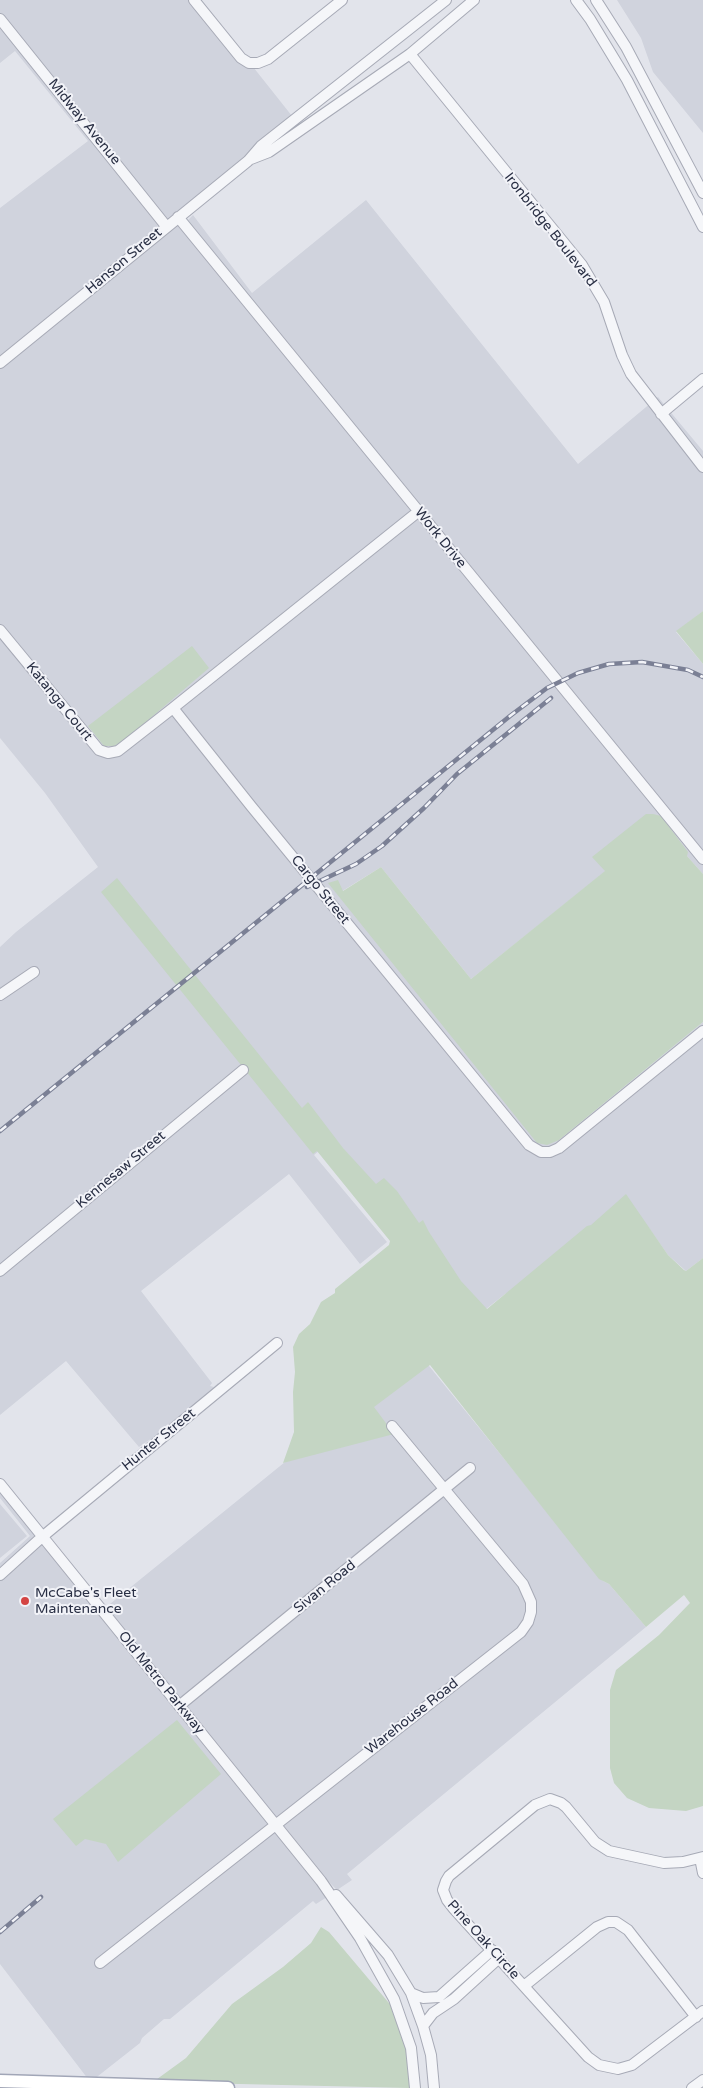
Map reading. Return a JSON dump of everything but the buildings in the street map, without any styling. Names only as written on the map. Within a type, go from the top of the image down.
[{"type":"main road","points":[[0,2081],[228,2088]]},
{"type":"street","points":[[194,0],[241,58],[249,63],[258,63],[268,59],[342,0]]},
{"type":"street","name":"Hanson Street","points":[[0,363],[248,161],[261,146],[446,0]]},
{"type":"street","name":"Hanson Street","points":[[248,161],[269,152],[410,54],[474,0]]},
{"type":"street","points":[[576,0],[627,80],[703,227]]},
{"type":"street","points":[[596,0],[626,46],[703,193]]},
{"type":"street","name":"Midway Avenue","points":[[0,19],[166,226]]},
{"type":"street","name":"Ironbridge Boulevard","points":[[410,54],[582,265],[604,302],[622,355],[631,374],[660,414],[703,466]]},
{"type":"street","name":"Work Drive","points":[[178,217],[703,859]]},
{"type":"street","points":[[660,414],[703,379]]},
{"type":"street","points":[[173,708],[419,511]]},
{"type":"street","name":"Katanga Court","points":[[0,630],[99,750],[108,753],[118,751],[173,708]]},
{"type":"street","name":"Cargo Street","points":[[173,708],[529,1145],[541,1152],[550,1152],[559,1148],[703,1031]]},
{"type":"street","points":[[0,995],[34,972]]},
{"type":"street","name":"Kennesaw Street","points":[[0,1271],[243,1070]]},
{"type":"street","name":"Hunter Street","points":[[0,1575],[42,1537],[277,1343]]},
{"type":"street","name":"Warehouse Road","points":[[100,1962],[513,1638],[528,1622],[531,1602],[523,1584],[392,1426]]},
{"type":"street","name":"Sivan Road","points":[[179,1706],[470,1468]]},
{"type":"street","name":"Old Metro Parkway","points":[[0,1484],[322,1881],[383,1976],[401,2017],[411,2048],[415,2088]]},
{"type":"street","name":"Pine Oak Circle","points":[[699,2014],[638,2062],[626,2068],[606,2068],[599,2065],[588,2057],[447,1900],[444,1886],[449,1876],[540,1802],[550,1799],[561,1803],[595,1842],[609,1851],[664,1863],[702,1858]]},
{"type":"street","points":[[702,1858],[703,1873]]},
{"type":"street","name":"Old Metro Parkway","points":[[322,1881],[346,1905],[385,1951],[411,1993],[431,2055],[434,2088]]},
{"type":"street","points":[[524,1986],[597,1927],[608,1922],[616,1922],[628,1930],[699,2014]]},
{"type":"street","points":[[360,1938],[363,1936],[371,1939],[385,1951]]},
{"type":"street","points":[[423,2026],[472,1967],[492,1950]]},
{"type":"street","points":[[411,1993],[419,1998],[442,2001],[480,1975],[499,1958]]},
{"type":"street","points":[[472,1967],[480,1975]]},
{"type":"street","points":[[692,2088],[703,2080]]},
{"type":"shaded area","points":[[0,0],[200,0],[292,116],[258,142],[243,159],[0,357],[0,208],[88,141],[15,51],[0,63]]},
{"type":"shaded area","points":[[617,0],[703,0],[703,133],[653,72],[641,38]]},
{"type":"shaded area","points":[[366,200],[578,464],[658,397],[703,451],[703,611],[676,632],[703,664],[703,874],[687,856],[606,871],[471,979],[381,867],[339,893],[559,1140],[703,1022],[703,1258],[686,1271],[668,1255],[649,1228],[505,1294],[481,1313],[334,1138],[314,1155],[387,1242],[360,1264],[289,1174],[141,1291],[212,1383],[210,1386],[214,1387],[218,1383],[223,1389],[139,1447],[66,1361],[0,1415],[0,947],[16,932],[98,867],[45,793],[0,738],[0,369],[184,217],[187,221],[193,215],[252,293]]},
{"type":"shaded area","points":[[425,1361],[603,1581],[609,1584],[646,1627],[347,1874],[352,1880],[337,1890],[326,1879],[327,1897],[316,1904],[313,1901],[170,2019],[164,2019],[142,2038],[140,2043],[93,2080],[88,2079],[0,1964],[0,1563],[30,1536],[0,1498],[0,1491],[105,1608],[285,1462]]},
{"type":"shaded area","points":[[0,1504],[27,1536],[0,1558]]},
{"type":"green space","points":[[703,611],[703,664],[676,631]]},
{"type":"green space","points":[[192,646],[209,668],[126,739],[114,746],[104,746],[88,726]]},
{"type":"green space","points":[[646,814],[661,816],[688,852],[687,856],[703,874],[703,1022],[559,1140],[547,1145],[537,1143],[328,883],[338,880],[343,891],[381,867],[471,979],[605,871],[592,857]]},
{"type":"green space","points":[[117,878],[302,1108],[308,1102],[343,1148],[376,1184],[384,1178],[397,1191],[419,1223],[423,1220],[461,1281],[487,1309],[587,1226],[591,1225],[626,1194],[668,1255],[684,1270],[686,1271],[703,1258],[703,1806],[686,1811],[649,1808],[627,1798],[614,1783],[610,1768],[610,1690],[616,1670],[659,1635],[690,1603],[684,1595],[646,1627],[609,1584],[599,1579],[430,1365],[374,1407],[394,1434],[283,1463],[294,1432],[293,1392],[295,1372],[293,1347],[299,1334],[310,1324],[321,1302],[335,1293],[335,1289],[389,1245],[390,1241],[317,1151],[313,1154],[101,892]]},
{"type":"green space","points":[[177,1720],[221,1774],[118,1862],[106,1844],[85,1839],[76,1846],[53,1819]]},
{"type":"green space","points":[[321,1927],[329,1932],[394,2009],[407,2049],[411,2088],[153,2082],[186,2058],[232,2004],[283,1967],[311,1943]]},
{"type":"railway","points":[[0,1131],[510,716],[547,688],[578,673],[609,664],[642,662],[688,670],[703,677]]},
{"type":"railway","points":[[307,887],[356,864],[382,846],[424,808],[457,774],[551,698]]},
{"type":"railway","points":[[0,1932],[41,1897]]},
{"type":"place","name":"McCabe's Fleet Maintenance","points":[[25,1601]]}]
